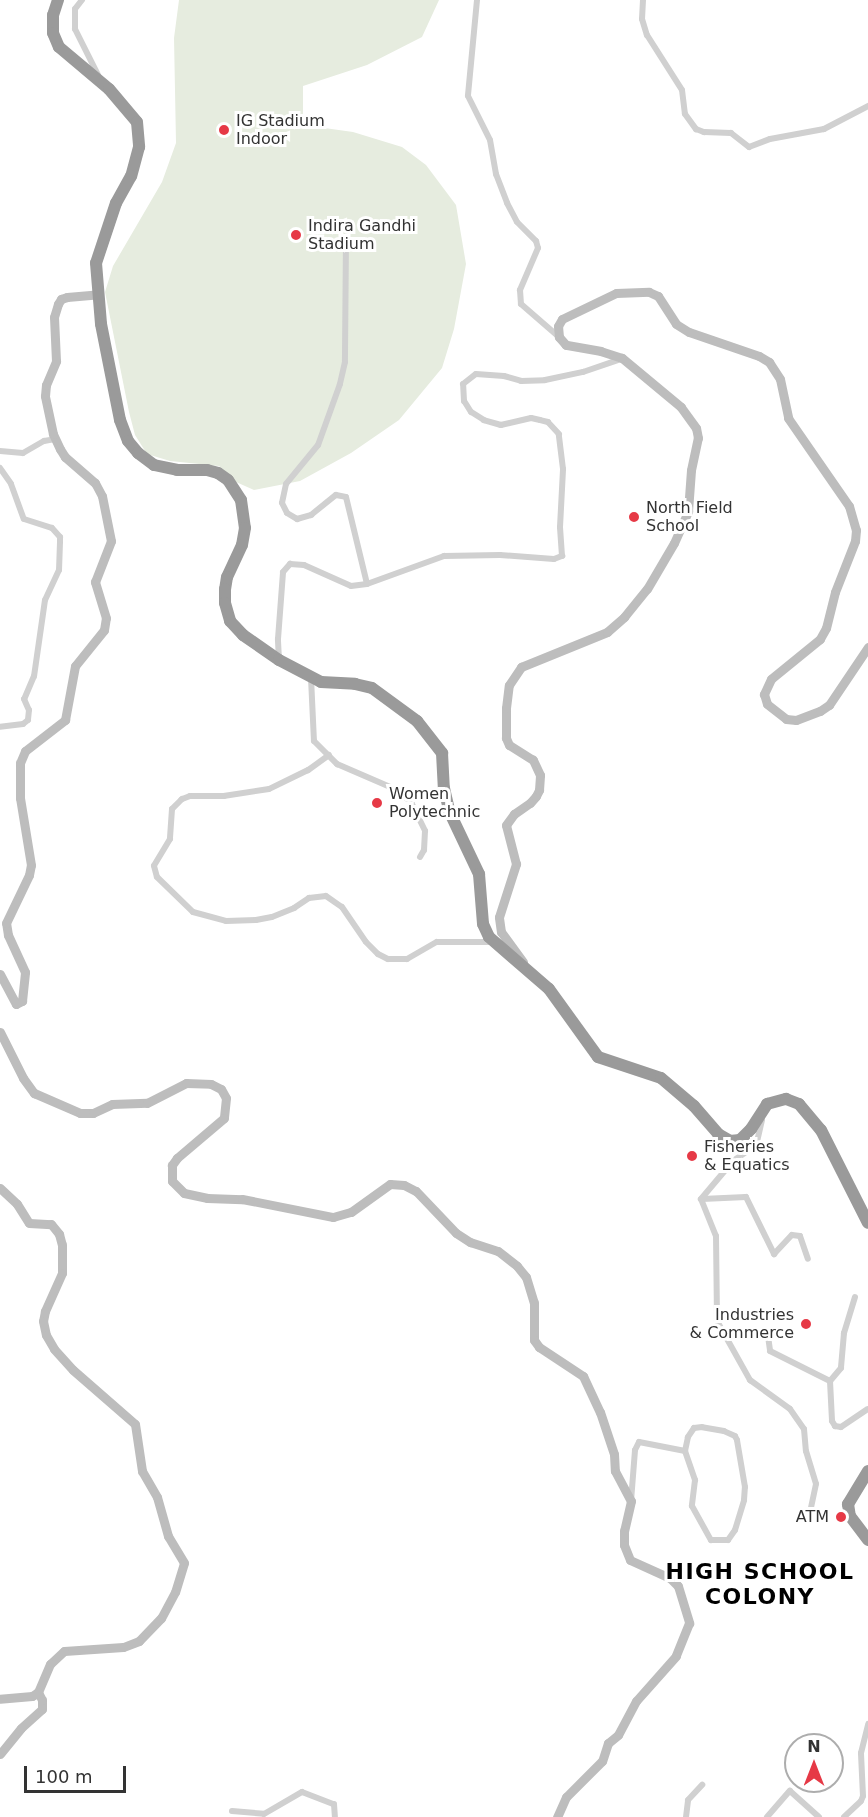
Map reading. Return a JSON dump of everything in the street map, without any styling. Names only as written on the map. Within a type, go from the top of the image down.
[{"type":"highway","points":[[58,0],[53,15],[53,33],[59,46],[125,104],[137,122],[139,147],[132,176],[116,203],[96,263],[111,384],[128,441],[138,453],[154,465],[177,470],[207,470],[228,480],[241,500],[245,528],[242,545],[227,577],[225,603],[230,621],[243,635],[279,660],[321,682],[355,684],[372,688],[417,721],[442,753],[444,788],[450,813],[479,874],[483,924],[494,942],[549,989],[598,1057],[661,1078],[694,1106],[718,1134],[730,1141],[740,1140],[751,1129],[767,1104],[786,1099],[800,1104],[821,1130],[868,1223]]},
{"type":"highway","points":[[867,1471],[848,1504],[850,1516],[868,1540]]},
{"type":"street","points":[[81,0],[75,9],[75,29],[103,83]]},
{"type":"street","points":[[477,0],[468,96],[490,140],[496,174],[507,203],[517,222],[536,241],[538,248],[520,290],[521,304],[566,345],[621,358],[681,407],[696,428],[698,438],[692,470],[691,496],[683,522],[658,573],[624,617],[607,632],[520,667],[509,685],[506,738],[509,745],[533,760],[540,775],[539,790],[536,796],[514,814],[506,825],[516,864],[499,917],[501,932],[527,969]]},
{"type":"street","points":[[643,0],[642,19],[646,35],[682,90],[685,114],[696,129],[704,132],[731,133],[749,147],[770,139],[824,129],[868,106]]},
{"type":"street","points":[[346,239],[345,362],[340,384],[318,445],[286,484],[282,503],[287,513],[297,519],[311,514],[336,495],[346,497],[368,584]]},
{"type":"street","points":[[559,337],[558,326],[562,319],[572,314],[616,293],[650,292],[658,296],[676,324],[689,332],[769,362],[780,379],[788,418],[849,506],[856,530],[855,541],[835,592],[826,628],[820,639],[771,679],[764,694],[767,704],[786,719],[796,720],[820,711],[829,705],[848,673],[868,647]]},
{"type":"street","points":[[0,974],[16,1004],[22,1001],[25,972],[8,935],[6,923],[29,875],[31,865],[20,798],[20,763],[25,751],[64,720],[75,666],[104,630],[105,618],[95,582],[111,541],[102,496],[86,473],[64,457],[56,439],[45,396],[46,385],[56,361],[54,317],[58,304],[61,299],[68,297],[99,294]]},
{"type":"street","points":[[279,660],[278,639],[283,572],[286,567],[297,563],[304,565],[346,586],[368,584],[448,556],[507,555],[554,559],[562,555],[563,469],[559,434],[548,422],[531,418],[501,425],[484,420],[471,412],[464,401],[463,384],[476,374],[504,376],[521,381],[545,380],[583,372],[621,358]]},
{"type":"street","points":[[0,451],[23,453],[44,441],[56,439]]},
{"type":"street","points":[[0,468],[11,484],[24,519],[52,528],[60,537],[59,570],[45,600],[34,676],[24,699],[29,710],[28,720],[23,724],[0,727]]},
{"type":"street","points":[[311,677],[314,741],[337,764],[395,789],[411,802],[425,831],[424,850],[420,856]]},
{"type":"street","points":[[328,755],[308,770],[268,789],[224,796],[190,796],[182,799],[172,809],[170,840],[154,866],[158,877],[193,912],[226,921],[272,917],[294,908],[309,898],[326,896],[342,907],[366,942],[378,954],[388,959],[407,959],[424,947],[437,942],[494,942]]},
{"type":"street","points":[[0,1032],[23,1078],[34,1093],[80,1113],[93,1113],[112,1104],[147,1103],[186,1083],[211,1084],[221,1089],[226,1098],[224,1118],[177,1158],[172,1165],[171,1181],[184,1193],[207,1198],[242,1199],[333,1218],[351,1212],[380,1188],[398,1184],[416,1191],[444,1222],[463,1238],[498,1251],[517,1266],[532,1290],[535,1323],[533,1331],[539,1347],[572,1367],[583,1376],[589,1387],[614,1454],[615,1471],[631,1501]]},
{"type":"street","points":[[701,1199],[733,1161],[756,1145],[767,1104]]},
{"type":"street","points":[[0,1188],[17,1204],[29,1223],[51,1224],[59,1234],[64,1263],[60,1281],[45,1311],[43,1321],[46,1335],[54,1349],[72,1370],[135,1424],[142,1471],[157,1497],[168,1536],[184,1563],[175,1592],[161,1618],[147,1635],[123,1647],[64,1652],[50,1664],[39,1692],[32,1696],[0,1699]]},
{"type":"street","points":[[701,1199],[747,1197],[774,1254],[792,1235],[800,1236],[808,1259]]},
{"type":"street","points":[[701,1199],[716,1236],[717,1321],[750,1380],[790,1409],[804,1429],[806,1451],[816,1484],[810,1516]]},
{"type":"street","points":[[855,1297],[844,1333],[841,1368],[830,1381],[832,1421],[835,1426],[841,1428],[868,1409]]},
{"type":"street","points":[[768,1336],[770,1351],[830,1381]]},
{"type":"street","points":[[702,1426],[731,1434],[737,1440],[745,1487],[744,1500],[735,1530],[728,1540],[711,1540],[692,1506],[695,1480],[685,1451],[691,1432],[702,1426]]},
{"type":"street","points":[[557,1817],[566,1797],[602,1761],[608,1743],[618,1735],[636,1701],[676,1656],[688,1623],[678,1586],[670,1578],[630,1560],[624,1545],[624,1531],[631,1501],[635,1450],[639,1442],[685,1451]]},
{"type":"street","points":[[0,1754],[21,1728],[42,1709],[39,1692]]},
{"type":"street","points":[[844,1817],[861,1801],[863,1796],[861,1754],[868,1724]]},
{"type":"street","points":[[686,1817],[688,1800],[702,1785]]},
{"type":"street","points":[[767,1817],[790,1791],[819,1817]]},
{"type":"street","points":[[232,1811],[264,1814],[302,1792],[334,1804],[335,1817]]},
{"type":"shaded area","name":"Indira Gandhi Stadium","points":[[179,0],[439,0],[422,37],[367,65],[303,86],[303,125],[353,132],[402,147],[426,165],[456,205],[466,264],[454,329],[442,368],[399,420],[351,453],[300,481],[254,490],[236,482],[219,466],[170,461],[147,454],[135,435],[129,412],[105,292],[113,266],[162,182],[176,143],[174,38]]},
{"type":"place","name":"IG Stadium Indoor","points":[[224,130]]},
{"type":"place","name":"Indira Gandhi Stadium","points":[[296,235]]},
{"type":"place","name":"North Field School","points":[[634,517]]},
{"type":"place","name":"Women Polytechnic","points":[[377,803]]},
{"type":"place","name":"Fisheries & Equatics","points":[[692,1156]]},
{"type":"place","name":"Industries & Commerce","points":[[806,1324]]},
{"type":"place","name":"ATM","points":[[841,1517]]},
{"type":"district","name":"HIGH SCHOOL COLONY","points":[[760,1584]]}]
